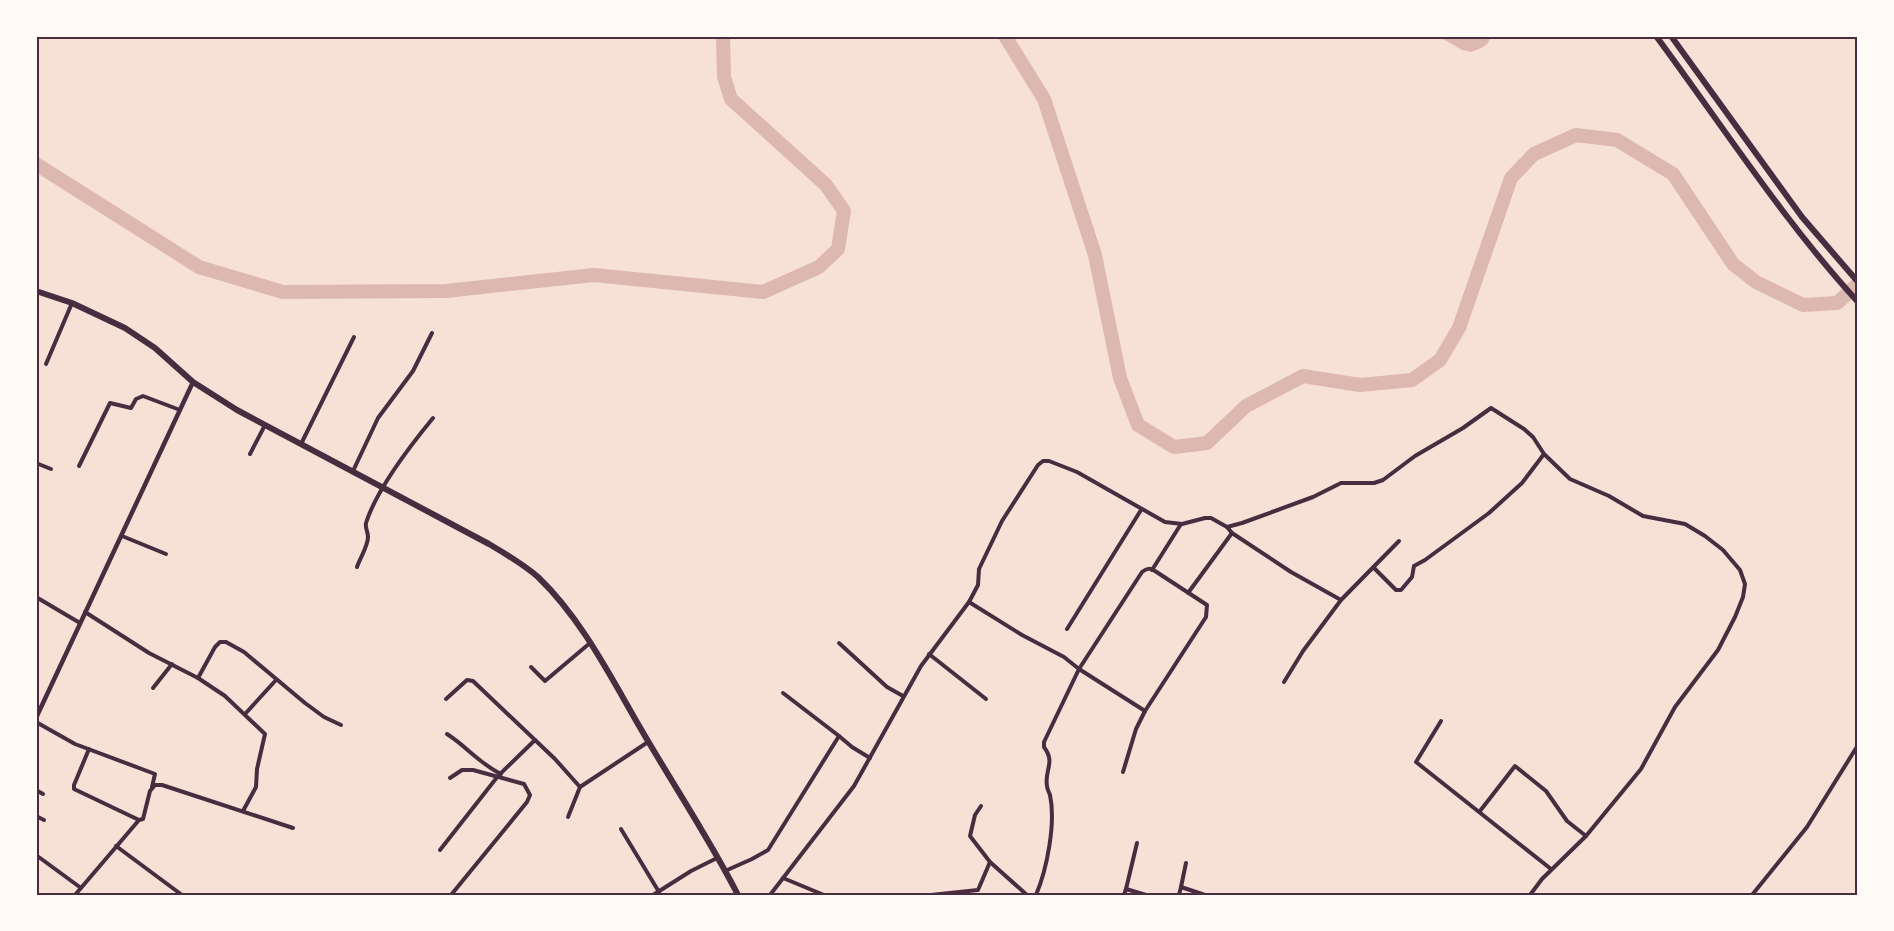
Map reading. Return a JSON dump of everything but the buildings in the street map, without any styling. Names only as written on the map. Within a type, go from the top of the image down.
[{"type":"highway","points":[[1656,36],[1766,189],[1835,277],[1858,302]]},
{"type":"highway","points":[[1671,36],[1783,192],[1858,282]]},
{"type":"highway","points":[[36,291],[72,303],[125,328],[155,348],[192,382],[265,425],[489,544],[523,565],[554,594],[590,643],[688,806],[738,895]]},
{"type":"street","points":[[46,364],[72,303]]},
{"type":"street","points":[[353,471],[378,418],[413,371],[432,333]]},
{"type":"street","points":[[301,444],[354,337]]},
{"type":"street","points":[[75,895],[139,820],[143,819],[155,774],[68,740],[36,720],[192,382]]},
{"type":"street","points":[[79,466],[110,403],[131,408],[136,399],[143,396],[180,410]]},
{"type":"street","points":[[1227,526],[1242,524],[1312,497],[1341,483],[1374,483],[1383,480],[1415,456],[1463,428],[1491,408],[1524,429],[1533,437],[1544,454],[1570,478],[1609,495],[1643,516],[1685,524],[1723,550],[1740,570],[1745,585],[1735,617],[1718,650],[1675,707],[1641,770],[1586,836],[1551,869],[1530,895]]},
{"type":"street","points":[[357,567],[368,540],[365,527],[383,487],[404,454],[433,418]]},
{"type":"street","points":[[249,454],[265,425]]},
{"type":"street","points":[[1374,568],[1396,590],[1401,590],[1412,577],[1414,566],[1488,513],[1522,483],[1544,454]]},
{"type":"street","points":[[770,895],[854,786],[903,696],[930,654],[969,602],[978,585],[979,569],[1002,521],[1026,480],[1043,461],[1077,472],[1165,522],[1182,524],[1211,518],[1227,526],[1232,533],[1282,566],[1341,600]]},
{"type":"street","points":[[36,463],[51,469]]},
{"type":"street","points":[[1067,629],[1141,510]]},
{"type":"street","points":[[1152,570],[1182,524]]},
{"type":"street","points":[[1188,593],[1232,533]]},
{"type":"street","points":[[122,536],[166,554]]},
{"type":"street","points":[[1284,682],[1303,651],[1341,600],[1399,541]]},
{"type":"street","points":[[1036,895],[1046,868],[1050,838],[1050,797],[1047,783],[1050,757],[1044,747],[1044,742],[1079,669],[1145,569],[1152,570],[1188,593],[1207,606],[1208,611],[1145,711],[1123,772]]},
{"type":"street","points":[[36,597],[80,623]]},
{"type":"street","points":[[969,602],[1022,635],[1064,657],[1145,711]]},
{"type":"street","points":[[85,612],[225,696],[265,734],[257,769],[256,787],[243,811]]},
{"type":"street","points":[[198,678],[215,647],[220,642],[226,642],[243,652],[324,717],[341,726]]},
{"type":"street","points":[[531,667],[545,681],[590,643]]},
{"type":"street","points":[[839,643],[880,681],[903,696]]},
{"type":"street","points":[[930,654],[986,699]]},
{"type":"street","points":[[153,688],[172,664]]},
{"type":"street","points":[[245,714],[276,680]]},
{"type":"street","points":[[446,699],[467,680],[470,680],[535,740],[580,787]]},
{"type":"street","points":[[783,693],[852,747],[870,758]]},
{"type":"street","points":[[1441,721],[1416,762],[1551,869]]},
{"type":"street","points":[[447,734],[482,764],[499,775]]},
{"type":"street","points":[[725,871],[768,850],[839,736]]},
{"type":"street","points":[[440,850],[499,775],[535,740]]},
{"type":"street","points":[[568,817],[580,787],[648,742]]},
{"type":"street","points":[[1752,895],[1807,826],[1858,744]]},
{"type":"street","points":[[89,749],[74,789],[139,820]]},
{"type":"street","points":[[1480,811],[1515,766],[1546,791],[1567,821],[1586,836]]},
{"type":"street","points":[[450,778],[467,770],[499,775],[524,784],[529,789],[530,795],[527,802],[451,895]]},
{"type":"street","points":[[152,787],[162,785],[294,828]]},
{"type":"street","points":[[36,790],[43,794]]},
{"type":"street","points":[[981,806],[975,815],[970,833],[990,862],[1027,895]]},
{"type":"street","points":[[36,816],[44,820]]},
{"type":"street","points":[[621,829],[659,892]]},
{"type":"street","points":[[1124,895],[1137,843]]},
{"type":"street","points":[[116,846],[182,895]]},
{"type":"street","points":[[36,855],[82,888]]},
{"type":"street","points":[[653,895],[717,858]]},
{"type":"street","points":[[931,895],[942,892],[978,890],[990,862]]},
{"type":"street","points":[[1179,895],[1186,863]]},
{"type":"street","points":[[783,878],[824,895]]},
{"type":"street","points":[[1181,888],[1205,895]]},
{"type":"street","points":[[1126,890],[1146,895]]},
{"type":"shaded area","points":[[1438,36],[1490,36],[1490,39],[1486,45],[1471,52],[1462,50]]},
{"type":"waterway","points":[[36,164],[199,267],[283,292],[446,291],[594,275],[763,292],[819,267],[838,249],[844,211],[826,185],[731,99],[724,77],[723,36]]},
{"type":"waterway","points":[[1005,36],[1044,99],[1095,255],[1120,378],[1138,425],[1174,447],[1207,443],[1246,406],[1303,376],[1360,385],[1412,380],[1440,360],[1459,328],[1511,178],[1534,154],[1576,135],[1617,140],[1673,174],[1733,264],[1756,282],[1803,305],[1837,303],[1858,284]]}]
